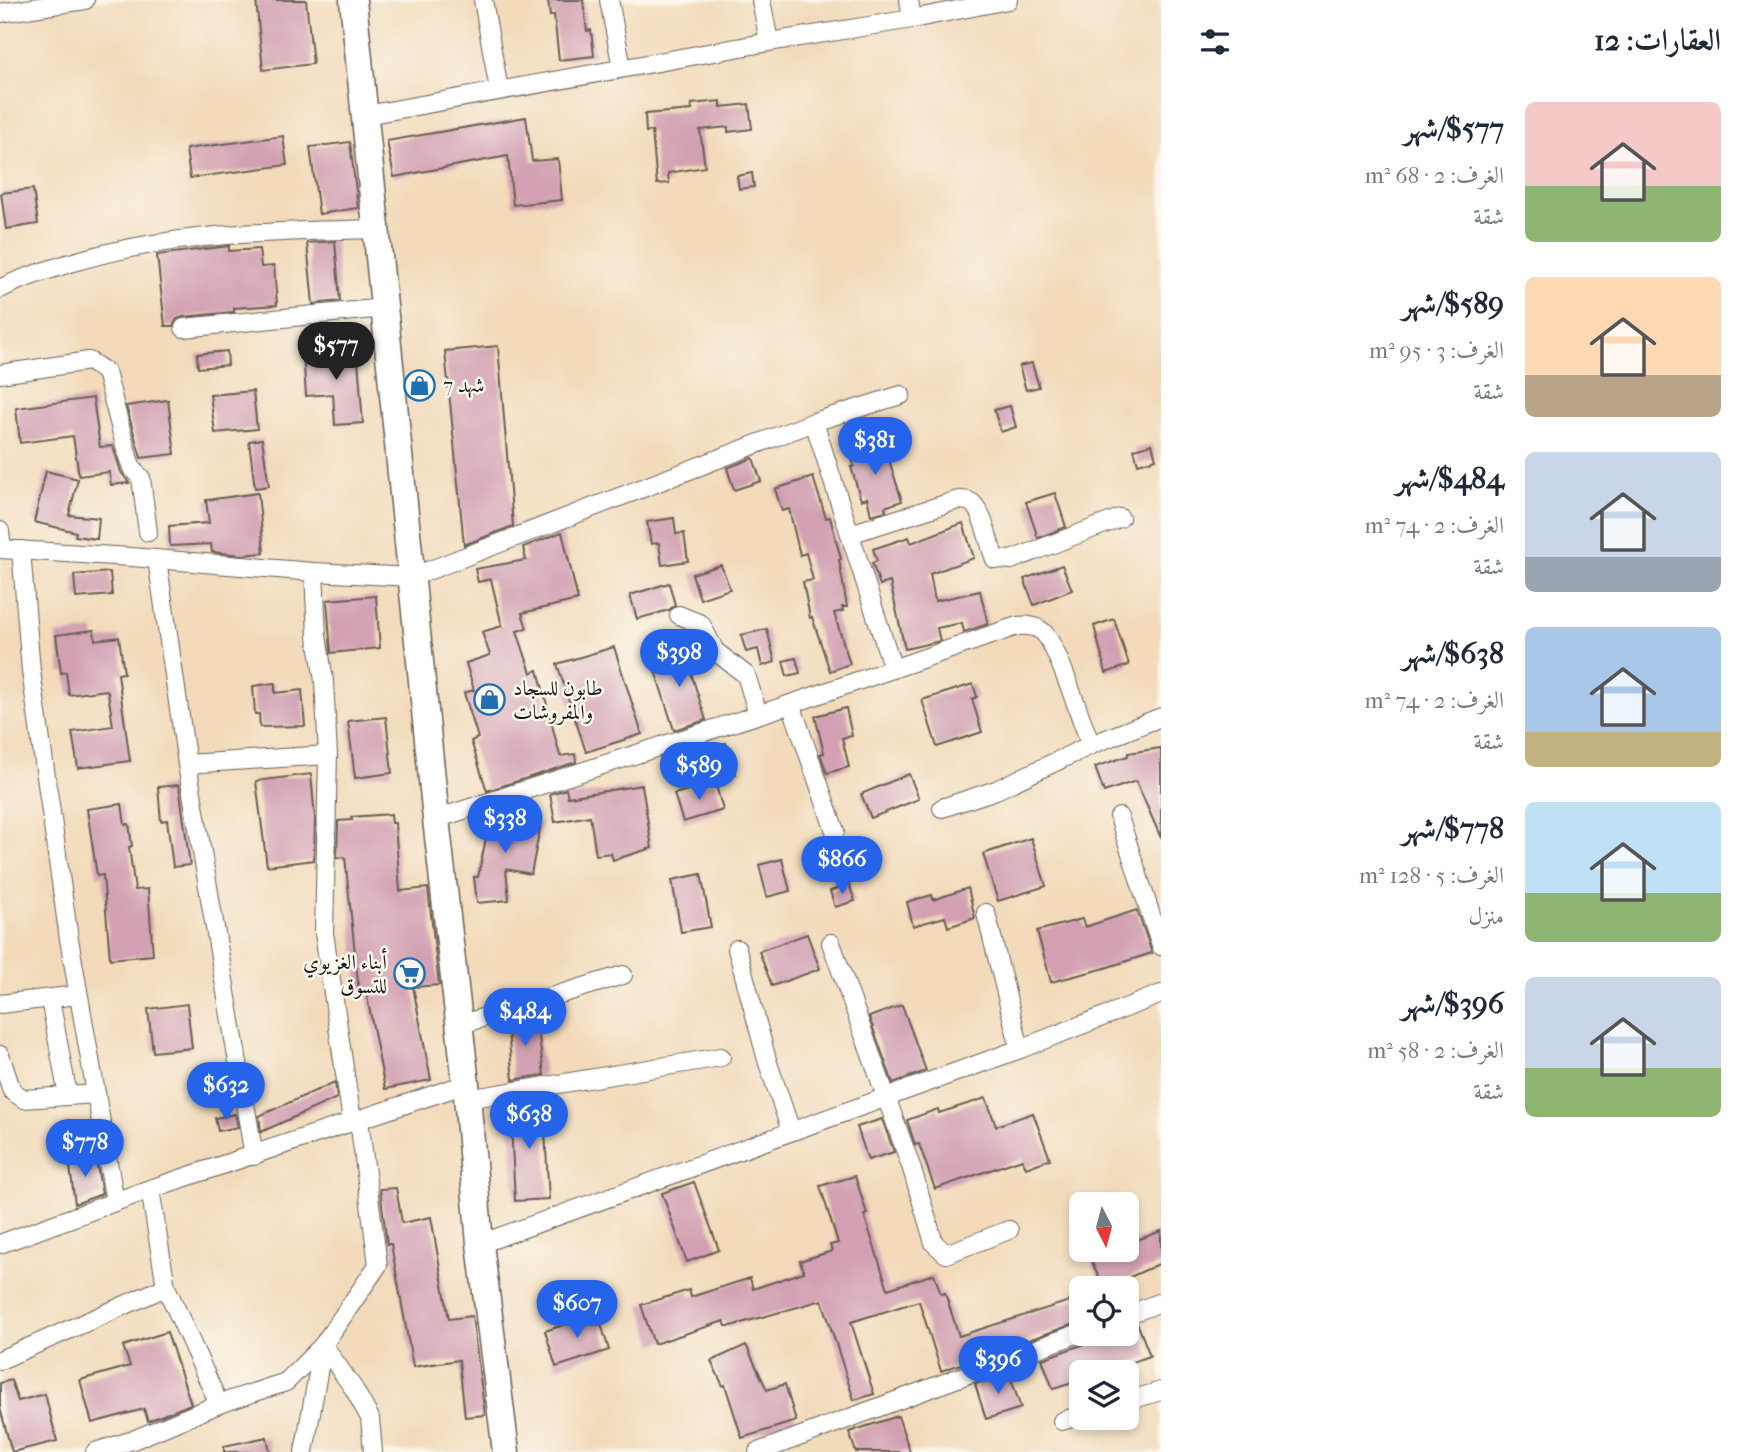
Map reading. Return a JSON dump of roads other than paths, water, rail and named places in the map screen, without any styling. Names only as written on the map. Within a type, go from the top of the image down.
[{"type":"main road","points":[[354,0],[436,820],[467,1092],[480,1244],[506,1452]]},
{"type":"street","points":[[0,13],[85,0]]},
{"type":"street","points":[[483,0],[499,90]]},
{"type":"street","points":[[609,0],[622,68]]},
{"type":"street","points":[[761,0],[769,42]]},
{"type":"street","points":[[909,0],[912,19]]},
{"type":"street","points":[[366,115],[1008,0]]},
{"type":"street","points":[[0,289],[19,279],[85,259],[162,241],[248,233],[376,229]]},
{"type":"street","points":[[184,328],[384,308]]},
{"type":"street","points":[[0,374],[89,361],[106,372],[128,457],[132,468],[141,478],[148,532]]},
{"type":"street","points":[[1,543],[21,550],[412,577],[814,422],[901,395]]},
{"type":"street","points":[[814,422],[892,669]]},
{"type":"street","points":[[850,534],[958,500],[966,500],[974,504],[980,514],[995,559],[1002,561],[1120,519]]},
{"type":"street","points":[[21,550],[31,671],[79,996],[115,1202]]},
{"type":"street","points":[[157,559],[187,764],[254,1156]]},
{"type":"street","points":[[95,1452],[286,1382],[323,1345],[378,1265],[324,933],[328,755],[314,572]]},
{"type":"street","points":[[679,615],[701,624],[715,651],[746,675],[758,714]]},
{"type":"street","points":[[436,820],[791,704],[1017,626],[1031,625],[1043,632],[1055,650],[1091,745]]},
{"type":"street","points":[[791,704],[835,831]]},
{"type":"street","points":[[942,808],[996,790],[1091,745],[1161,717]]},
{"type":"street","points":[[187,764],[328,755]]},
{"type":"street","points":[[1119,817],[1161,946]]},
{"type":"street","points":[[986,913],[1020,1049]]},
{"type":"street","points":[[831,943],[887,1097],[934,1243],[946,1254],[1009,1230]]},
{"type":"street","points":[[737,949],[791,1131]]},
{"type":"street","points":[[460,1025],[623,975]]},
{"type":"street","points":[[480,1244],[1020,1049],[1161,994]]},
{"type":"street","points":[[0,1004],[79,996]]},
{"type":"street","points":[[50,999],[68,1096]]},
{"type":"street","points":[[0,1055],[12,1091],[24,1099],[96,1094]]},
{"type":"street","points":[[0,1244],[150,1189],[356,1120],[467,1092],[720,1057]]},
{"type":"street","points":[[150,1189],[166,1287],[219,1405]]},
{"type":"street","points":[[0,1360],[166,1287]]},
{"type":"street","points":[[1139,1310],[1161,1302]]},
{"type":"street","points":[[758,1452],[1069,1337]]},
{"type":"street","points":[[304,1452],[323,1345]]},
{"type":"street","points":[[323,1345],[354,1389],[370,1418],[373,1452]]},
{"type":"street","points":[[1139,1397],[1161,1391]]},
{"type":"street","points":[[1062,1421],[1069,1419]]},
{"type":"place","name":"شهد 7","points":[[420,385]]},
{"type":"place","name":"طابون للسجاد والمفروشات","points":[[490,700]]},
{"type":"place","name":"أبناء الغزيوي للتسوق","points":[[410,974]]}]
